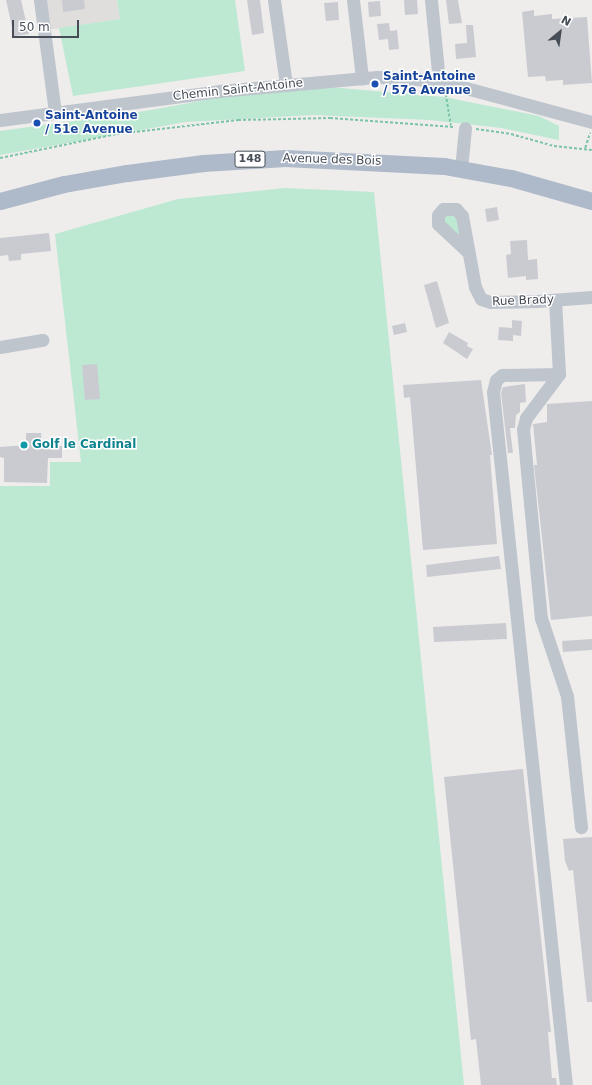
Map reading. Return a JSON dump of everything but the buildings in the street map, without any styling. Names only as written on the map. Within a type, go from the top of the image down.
[{"type":"main road","name":"Avenue des Bois","points":[[0,201],[111,175],[246,160],[345,160],[461,169],[528,182],[592,201]]},
{"type":"street","points":[[40,0],[55,113]]},
{"type":"street","points":[[274,0],[286,84]]},
{"type":"street","points":[[352,0],[362,78]]},
{"type":"street","points":[[431,0],[439,81]]},
{"type":"street","name":"Chemin Saint-Antoine","points":[[0,120],[150,99],[286,84],[362,78],[439,81],[592,122]]},
{"type":"street","points":[[461,169],[465,128]]},
{"type":"street","name":"Rue Brady","points":[[468,252],[477,294],[484,301],[555,300],[592,296]]},
{"type":"street","points":[[555,300],[559,374],[526,418],[523,429],[541,618],[567,696],[581,827]]},
{"type":"street","points":[[0,347],[42,340]]},
{"type":"street","points":[[559,374],[502,374],[496,380],[492,392],[566,1085]]},
{"type":"path","points":[[439,81],[449,104],[451,126]]},
{"type":"path","points":[[0,158],[124,133],[238,120],[330,118],[451,126],[511,134],[554,146],[585,148],[592,150]]},
{"type":"path","points":[[585,148],[592,128]]},
{"type":"shaded area","points":[[43,0],[117,0],[120,19],[47,30]]},
{"type":"green space","points":[[117,0],[235,0],[245,71],[73,96],[59,28],[120,19]]},
{"type":"green space","points":[[329,87],[444,97],[539,116],[559,126],[559,140],[501,128],[430,120],[313,115],[186,122],[0,155],[0,131],[145,111],[233,95]]},
{"type":"green space","name":"Golf le Cardinal","points":[[285,188],[374,192],[464,1085],[0,1085],[0,486],[50,486],[50,462],[81,462],[55,234],[178,199]]},
{"type":"green space","points":[[448,213],[456,216],[463,241],[444,223],[443,216]]},
{"type":"place","name":"Saint-Antoine / 57e Avenue","points":[[375,84]]},
{"type":"place","name":"Saint-Antoine / 51e Avenue","points":[[37,123]]},
{"type":"place","name":"Golf le Cardinal","points":[[24,445]]}]
